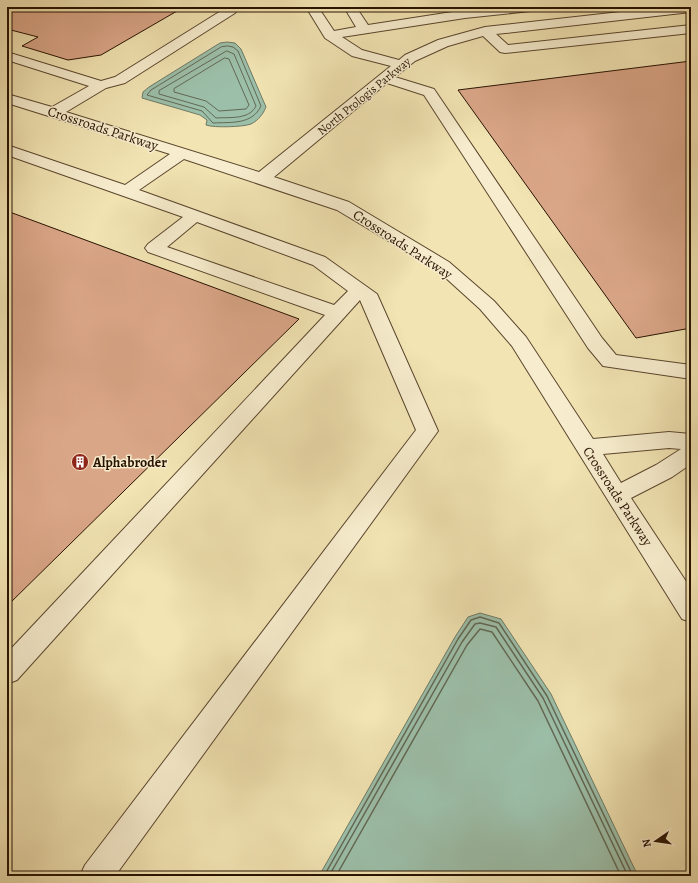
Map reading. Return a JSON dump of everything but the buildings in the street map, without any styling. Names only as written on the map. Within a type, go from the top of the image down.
[{"type":"street","points":[[199,15],[212,7]]},
{"type":"street","points":[[7,56],[95,83],[120,80],[231,10],[229,7]]},
{"type":"street","points":[[312,7],[330,36],[357,54],[402,65]]},
{"type":"street","points":[[350,7],[364,30]]},
{"type":"street","points":[[330,36],[481,10],[530,7]]},
{"type":"street","name":"North Prologis Parkway","points":[[262,178],[410,58],[443,43],[485,32],[691,8]]},
{"type":"street","points":[[485,32],[505,49],[676,31],[688,34]]},
{"type":"street","points":[[53,113],[95,83],[110,69]]},
{"type":"street","points":[[385,78],[429,92],[595,343],[610,361],[691,372]]},
{"type":"street","name":"Crossroads Parkway","points":[[7,98],[181,154],[262,178],[343,206],[442,266],[487,305],[519,342],[691,611]]},
{"type":"street","points":[[7,150],[127,191],[319,261],[370,298],[427,431],[96,876]]},
{"type":"street","points":[[127,191],[181,154]]},
{"type":"street","points":[[195,216],[154,248],[338,313]]},
{"type":"street","points":[[7,672],[359,290]]},
{"type":"street","points":[[586,448],[669,440],[691,442]]},
{"type":"street","points":[[617,495],[664,471],[691,453]]},
{"type":"water","points":[[220,43],[235,43],[241,49],[266,107],[264,112],[256,121],[247,125],[222,127],[210,126],[206,125],[207,120],[200,115],[142,98],[143,92],[149,87]]},
{"type":"water","points":[[480,613],[501,619],[551,694],[638,876],[319,876],[455,637],[468,617]]},
{"type":"place","name":"Alphabroder","points":[[80,462]]}]
